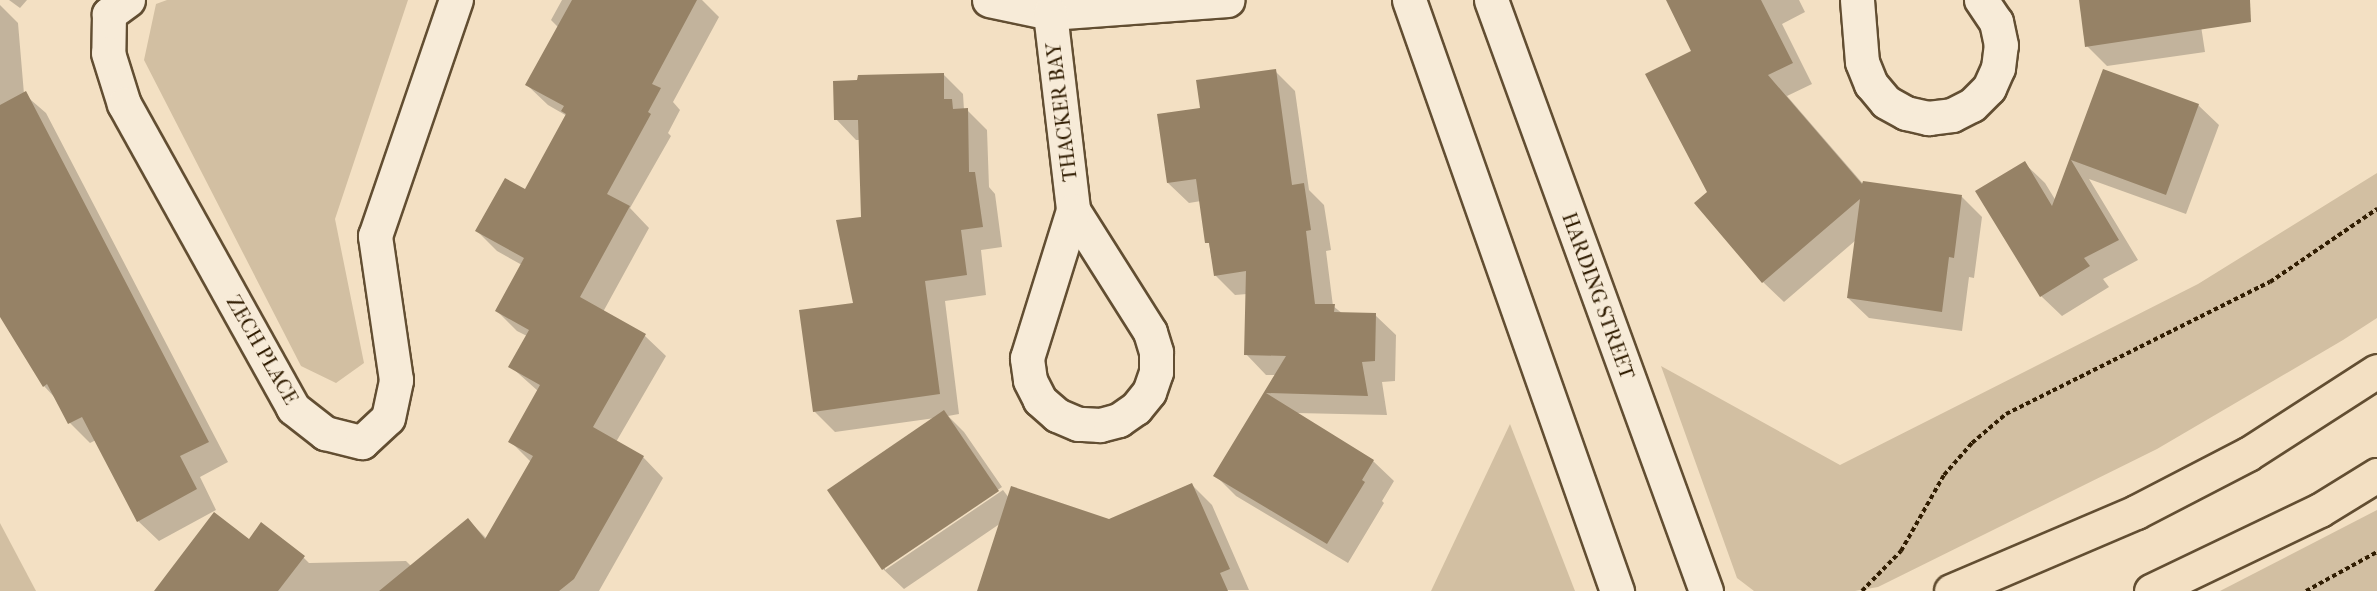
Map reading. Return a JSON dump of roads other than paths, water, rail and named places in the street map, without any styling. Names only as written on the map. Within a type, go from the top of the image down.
[{"type":"main road","points":[[1952,591],[2136,512],[2167,496],[2248,454],[2377,371]]},
{"type":"main road","points":[[2151,591],[2320,510],[2377,475]]},
{"type":"street","name":"ZECH PLACE","points":[[128,0],[109,14],[108,53],[124,104],[293,408],[325,433],[362,442],[388,418],[396,380],[375,236],[456,0]]},
{"type":"street","points":[[989,0],[1050,13],[1228,0]]},
{"type":"street","points":[[1409,0],[1617,591]]},
{"type":"street","name":"HARDING STREET","points":[[1491,0],[1706,591]]},
{"type":"street","points":[[1857,0],[1862,62],[1870,84],[1886,102],[1906,114],[1928,118],[1952,115],[1972,105],[1989,88],[1998,68],[2001,45],[1996,22],[1981,0]]},
{"type":"street","name":"THACKER BAY","points":[[1050,13],[1073,210],[1027,358],[1030,380],[1040,400],[1057,415],[1078,424],[1100,425],[1119,420],[1136,408],[1149,392],[1156,372],[1156,352],[1150,332],[1073,210]]}]
